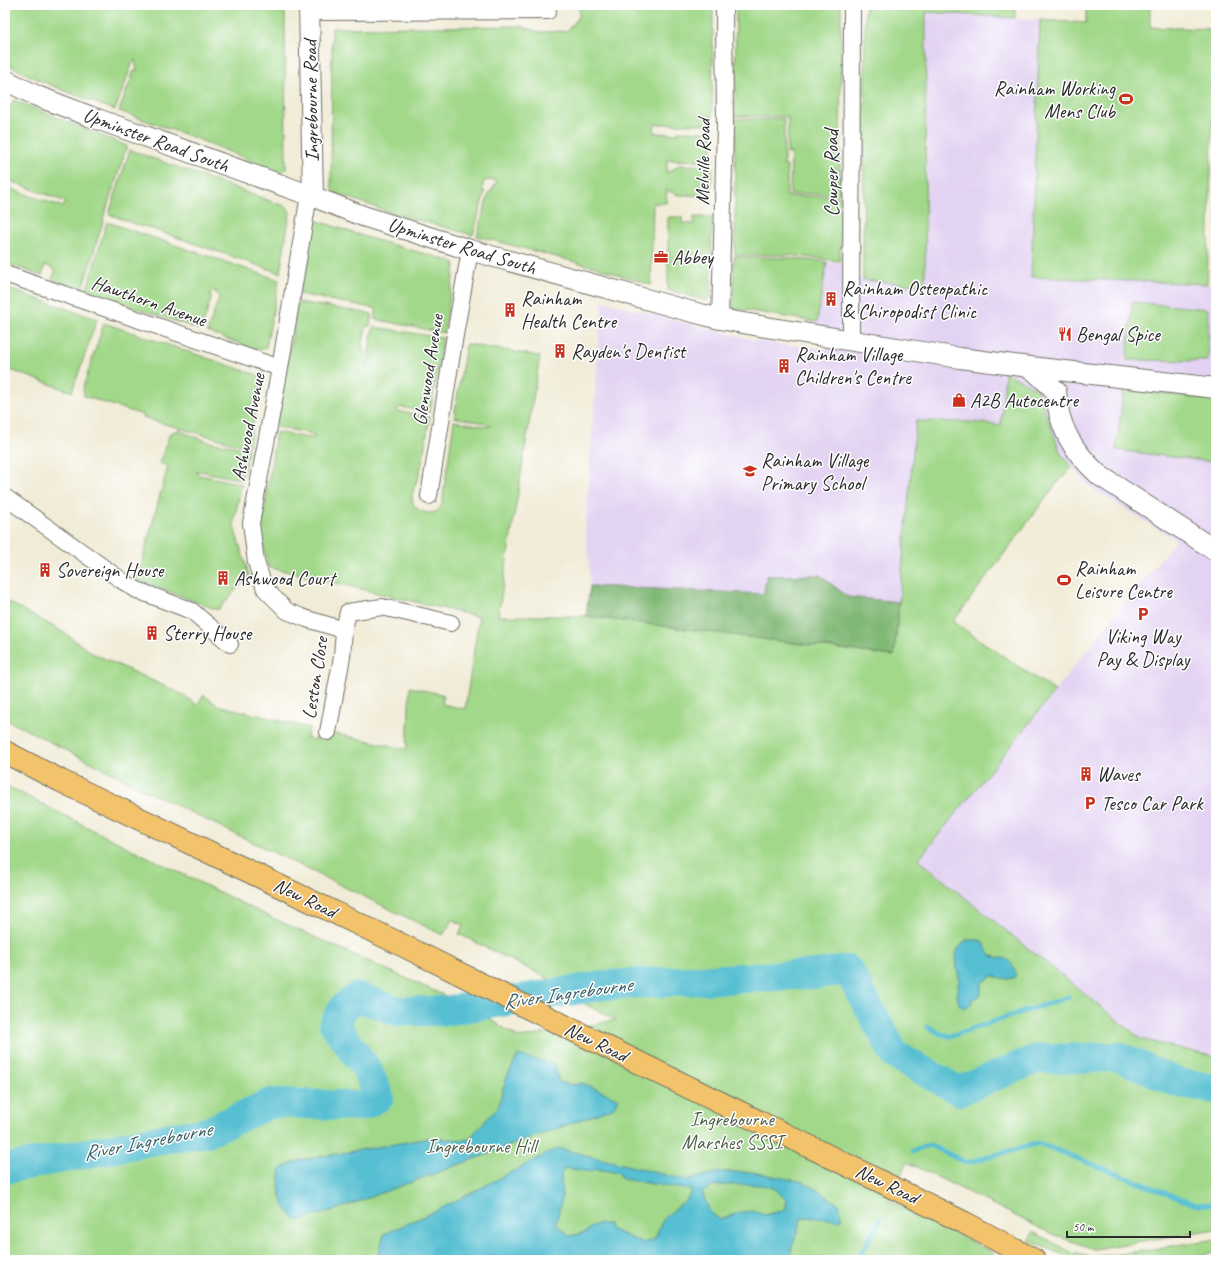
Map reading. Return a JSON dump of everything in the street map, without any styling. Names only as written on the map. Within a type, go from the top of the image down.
[{"type":"main road","name":"New Road","points":[[5,752],[61,781],[444,966],[958,1220],[1034,1260]]},
{"type":"street","name":"Melville Road","points":[[720,319],[725,135],[724,5]]},
{"type":"street","name":"Cowper Road","points":[[851,340],[852,5]]},
{"type":"street","points":[[309,9],[548,11]]},
{"type":"street","name":"Ingrebourne Road","points":[[309,9],[311,196]]},
{"type":"street","name":"Upminster Road South","points":[[6,82],[37,96],[89,116],[363,216],[470,250],[671,306],[720,319],[1030,367],[1073,372]]},
{"type":"street","name":"Ashwood Avenue","points":[[311,196],[250,523],[256,562],[265,589],[287,611],[337,628]]},
{"type":"street","name":"Glenwood Avenue","points":[[429,496],[470,250]]},
{"type":"street","name":"Hawthorn Avenue","points":[[5,274],[280,368]]},
{"type":"street","points":[[1030,367],[1056,391],[1057,407],[1062,425],[1074,447],[1084,461],[1099,475],[1216,551]]},
{"type":"street","points":[[1056,391],[1073,372],[1216,388]]},
{"type":"street","points":[[5,497],[120,580],[137,590],[192,611],[230,644]]},
{"type":"street","name":"Leston Close","points":[[328,732],[342,657],[337,628],[348,612],[382,607],[451,623]]},
{"type":"shaded area","points":[[926,12],[1040,20],[1031,277],[1216,284],[1216,1057],[1141,1039],[918,860],[1176,540],[1087,485],[1061,454],[1036,389],[1001,425],[971,422],[916,421],[894,656],[586,616],[590,586],[585,530],[602,301],[767,343],[828,349],[829,337],[814,334],[824,286],[827,262],[852,264],[852,278],[925,286],[927,153]]},
{"type":"green space","points":[[5,5],[285,5],[286,169],[282,173],[200,140],[119,111],[134,71],[137,71],[135,60],[132,64],[115,110],[45,83],[5,63]]},
{"type":"green space","points":[[579,5],[713,5],[712,124],[655,124],[654,133],[678,134],[678,131],[712,132],[712,161],[667,160],[667,173],[679,165],[712,166],[711,196],[678,195],[667,190],[666,203],[653,203],[651,285],[598,268],[477,236],[489,192],[491,192],[497,181],[484,181],[482,190],[485,191],[473,235],[389,212],[335,193],[332,189],[331,183],[332,28],[520,26],[539,32],[567,31],[579,17]]},
{"type":"green space","points":[[736,5],[841,5],[840,194],[790,194],[791,153],[787,153],[788,117],[735,116]]},
{"type":"green space","points":[[865,5],[1015,5],[1015,18],[926,12],[925,286],[863,280]]},
{"type":"green space","name":"Rainham Working Mens Club","points":[[1086,5],[1150,5],[1150,27],[1209,29],[1216,20],[1207,284],[1031,277],[1040,20],[1086,23]]},
{"type":"green space","points":[[14,100],[127,146],[82,290],[52,280],[55,271],[45,265],[42,276],[5,263],[5,187],[63,207],[66,202],[5,179],[5,120],[9,108]]},
{"type":"green space","points":[[735,119],[784,119],[784,166],[787,166],[787,196],[841,197],[840,261],[789,255],[735,255]]},
{"type":"green space","points":[[130,150],[287,207],[290,213],[280,273],[109,214]]},
{"type":"green space","points":[[668,217],[682,217],[682,223],[694,224],[694,217],[712,217],[711,297],[707,301],[668,290]]},
{"type":"green space","points":[[315,220],[369,238],[454,262],[455,266],[444,333],[374,319],[377,309],[299,294],[312,221]]},
{"type":"green space","points":[[107,222],[279,280],[266,347],[260,350],[255,349],[207,332],[219,298],[217,292],[210,293],[211,299],[201,330],[86,291]]},
{"type":"green space","points":[[734,257],[788,258],[827,262],[817,322],[733,308]]},
{"type":"green space","points":[[5,288],[97,319],[72,392],[5,368]]},
{"type":"green space","points":[[298,302],[372,314],[370,326],[366,326],[362,351],[366,352],[365,364],[367,364],[373,327],[443,338],[430,412],[399,407],[397,411],[430,417],[422,463],[412,497],[413,503],[420,511],[433,513],[439,509],[442,504],[454,421],[491,426],[489,424],[454,417],[466,344],[540,356],[498,616],[586,616],[894,656],[916,421],[971,422],[1001,425],[1005,372],[1037,389],[1061,454],[1072,467],[1054,487],[953,622],[1055,691],[918,860],[1141,1039],[1216,1057],[1216,1229],[1094,1249],[1054,1235],[907,1162],[889,1200],[992,1252],[999,1260],[5,1260],[5,785],[268,916],[470,1007],[520,1038],[616,1020],[585,1004],[545,977],[459,934],[464,925],[453,920],[443,935],[147,791],[5,719],[5,600],[63,632],[92,653],[184,695],[197,705],[204,695],[217,705],[309,728],[307,738],[316,740],[318,730],[407,749],[410,687],[444,695],[442,704],[465,709],[479,617],[268,567],[261,532],[276,432],[308,438],[315,437],[313,434],[276,427]]},
{"type":"green space","points":[[1132,302],[1208,309],[1208,361],[1127,360]]},
{"type":"green space","points":[[104,323],[260,376],[261,379],[249,447],[157,422],[143,417],[143,415],[84,396],[83,388]]},
{"type":"green space","points":[[1124,388],[1216,400],[1216,448],[1213,462],[1116,450]]},
{"type":"green space","points":[[178,430],[209,442],[249,449],[242,480],[200,471],[196,472],[200,475],[242,484],[234,527],[249,575],[218,610],[137,580],[168,466],[159,463],[170,433]]},
{"type":"green space","points":[[820,575],[848,597],[899,602],[894,656],[586,616],[590,586],[764,594],[766,576]]},
{"type":"green space","points":[[1033,1232],[1073,1253],[1091,1257],[1115,1255],[1216,1239],[1216,1252],[1177,1260],[1076,1260],[1029,1241]]},
{"type":"water","points":[[966,940],[979,940],[984,942],[986,949],[991,956],[1008,960],[1012,964],[1016,974],[1014,978],[1007,979],[992,976],[981,983],[981,995],[972,999],[971,1005],[964,1008],[959,1004],[957,997],[959,977],[956,955],[958,949]]},
{"type":"water","points":[[518,1055],[555,1065],[559,1082],[572,1085],[583,1083],[619,1099],[613,1108],[338,1209],[297,1221],[284,1207],[279,1187],[281,1168],[301,1160],[430,1138],[468,1140],[498,1107],[506,1079]]},
{"type":"water","points":[[558,1148],[686,1180],[719,1172],[751,1172],[804,1182],[839,1204],[842,1220],[802,1217],[788,1260],[377,1260],[384,1234],[438,1210]],"holes":[[[565,1168],[591,1172],[596,1169],[619,1173],[622,1179],[691,1190],[686,1200],[662,1222],[655,1239],[643,1243],[610,1229],[609,1224],[596,1225],[591,1227],[587,1232],[570,1236],[556,1224],[562,1198],[561,1174]],[[716,1185],[760,1185],[773,1188],[787,1201],[785,1210],[765,1215],[754,1211],[740,1212],[720,1220],[710,1212],[702,1192]]]},
{"type":"waterway","name":"River Ingrebourne","points":[[5,1169],[166,1138],[208,1132],[271,1103],[361,1106],[379,1097],[367,1069],[334,1024],[344,1007],[358,997],[397,1011],[445,1011],[607,985],[816,974],[848,970],[895,1055],[959,1091],[1036,1059],[1120,1057],[1178,1083],[1216,1089]]},
{"type":"waterway","points":[[928,1027],[941,1034],[950,1036],[1068,997]]},
{"type":"waterway","points":[[913,1151],[930,1145],[967,1163],[1038,1143],[1196,1205],[1216,1204]]},
{"type":"waterway","points":[[858,1260],[880,1219]]},
{"type":"place","name":"Rainham Working Mens Club","points":[[1126,99]]},
{"type":"place","name":"Abbey","points":[[661,257]]},
{"type":"place","name":"Rainham Osteopathic & Chiropodist Clinic","points":[[831,299]]},
{"type":"place","name":"Rainham Health Centre","points":[[510,310]]},
{"type":"place","name":"Bengal Spice","points":[[1065,334]]},
{"type":"place","name":"Rayden's Dentist","points":[[560,351]]},
{"type":"place","name":"Rainham Village Children's Centre","points":[[784,366]]},
{"type":"place","name":"A2B Autocentre","points":[[959,400]]},
{"type":"place","name":"Rainham Village Primary School","points":[[750,471]]},
{"type":"place","name":"Sovereign House","points":[[45,570]]},
{"type":"place","name":"Ashwood Court","points":[[223,578]]},
{"type":"place","name":"Rainham Leisure Centre","points":[[1064,580]]},
{"type":"place","name":"Viking Way Pay & Display","points":[[1143,614]]},
{"type":"place","name":"Sterry House","points":[[152,633]]},
{"type":"place","name":"Waves","points":[[1086,774]]},
{"type":"place","name":"Tesco Car Park","points":[[1090,803]]},
{"type":"park label","name":"Ingrebourne Marshes SSSI","points":[[732,1130]]},
{"type":"park label","name":"Ingrebourne Hill","points":[[481,1146]]}]
